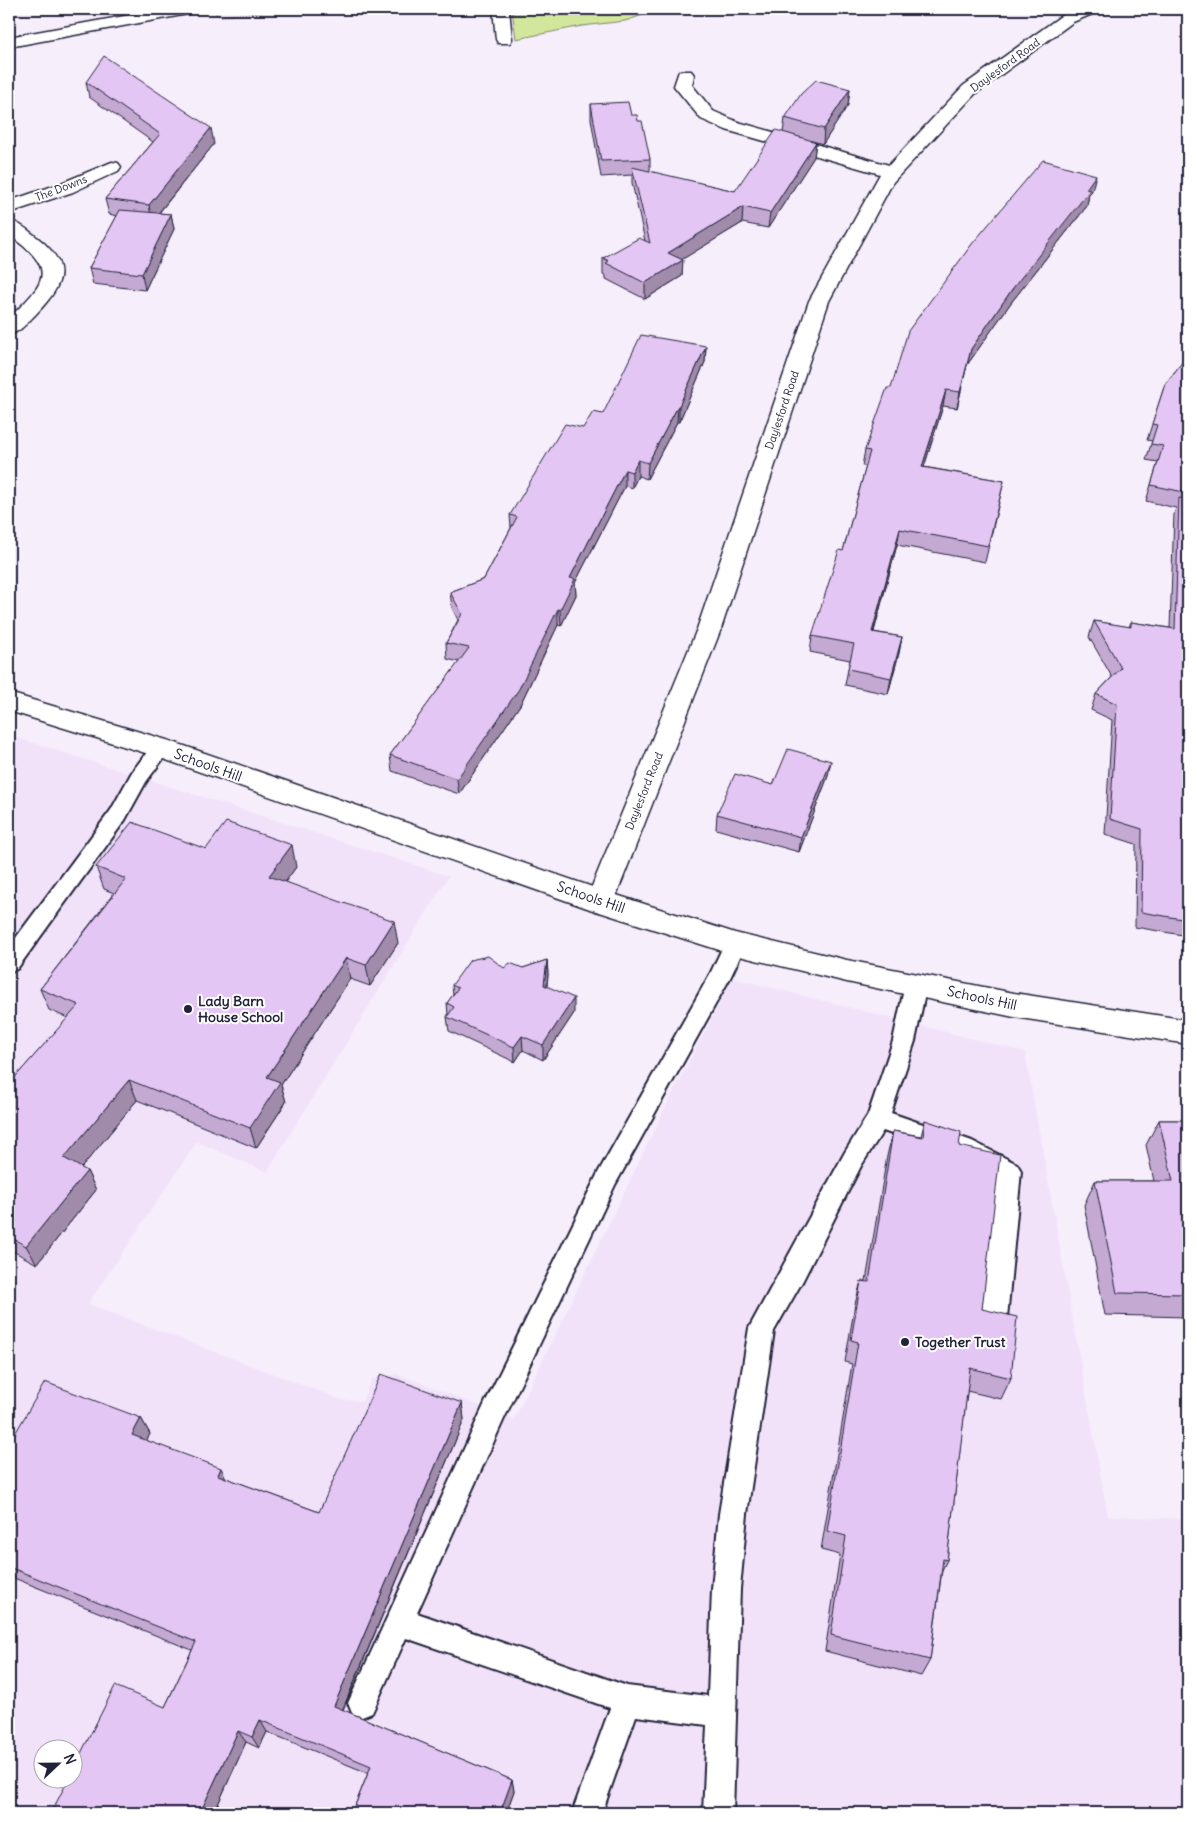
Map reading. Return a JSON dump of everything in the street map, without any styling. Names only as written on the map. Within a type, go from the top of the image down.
[{"type":"street","points":[[9,42],[188,9]]},
{"type":"street","points":[[501,9],[504,39]]},
{"type":"street","name":"Daylesford Road","points":[[600,900],[709,630],[819,301],[885,180],[970,90],[1067,19],[1091,9]]},
{"type":"street","points":[[685,75],[683,86],[707,115],[732,126],[766,137],[893,172]]},
{"type":"street","name":"The Downs","points":[[9,207],[66,188],[112,167]]},
{"type":"street","points":[[9,226],[46,255],[53,267],[51,282],[37,300],[9,329]]},
{"type":"street","name":"Schools Hill","points":[[9,702],[161,748],[600,900],[735,944],[846,971],[1014,1005],[1188,1032]]},
{"type":"lane","points":[[9,963],[118,815],[139,776],[161,748]]},
{"type":"lane","points":[[362,1702],[499,1403],[607,1178],[714,987],[735,944]]},
{"type":"lane","points":[[718,1813],[726,1589],[733,1514],[762,1328],[793,1274],[853,1159],[878,1118],[904,1041],[916,984]]},
{"type":"lane","points":[[878,1118],[964,1148],[1009,1171],[994,1318]]},
{"type":"lane","points":[[398,1621],[628,1700],[721,1712]]},
{"type":"lane","points":[[587,1813],[628,1700]]},
{"type":"path","points":[[214,14],[222,16],[302,9]]},
{"type":"shaded area","points":[[9,735],[449,876],[267,1172],[197,1142],[88,1304],[343,1400],[362,1401],[372,1379],[397,1374],[514,1419],[668,1102],[733,978],[1025,1052],[1108,1516],[1188,1519],[1188,1813],[9,1813]]},
{"type":"green space","points":[[512,9],[644,9],[646,14],[625,21],[582,26],[516,39]]},
{"type":"building","points":[[104,56],[211,128],[149,205],[105,199],[160,134],[86,82]]},
{"type":"building","points":[[816,80],[850,89],[824,129],[785,118],[801,94]]},
{"type":"building","points":[[628,102],[631,115],[637,115],[638,121],[642,121],[650,159],[601,161],[591,104]]},
{"type":"building","points":[[776,130],[816,142],[770,213],[743,207],[668,253],[683,260],[645,283],[606,263],[609,261],[603,258],[639,238],[650,243],[632,167],[735,191]]},
{"type":"building","points":[[1043,160],[1096,175],[1086,189],[1090,190],[1013,288],[971,349],[960,392],[946,390],[922,467],[1004,481],[988,546],[900,529],[872,632],[902,637],[891,678],[848,669],[854,644],[812,636],[839,550],[843,551],[870,451],[865,450],[887,388],[891,388],[908,331],[972,244]]},
{"type":"building","points":[[120,210],[171,214],[142,274],[89,268]]},
{"type":"building","points":[[641,335],[706,346],[679,406],[648,463],[638,460],[632,472],[625,470],[570,578],[575,579],[560,610],[558,609],[519,689],[457,779],[390,755],[469,648],[446,643],[462,614],[450,592],[484,579],[517,517],[510,515],[565,424],[583,428],[593,412],[603,414]]},
{"type":"building","points":[[1188,355],[1188,493],[1151,485],[1163,446],[1151,444],[1157,425],[1152,424],[1165,384]]},
{"type":"building","points":[[1179,498],[1188,499],[1188,920],[1141,912],[1142,829],[1110,819],[1117,704],[1096,694],[1121,668],[1094,621],[1131,627],[1131,622],[1175,629]]},
{"type":"building","points":[[788,749],[831,761],[801,837],[717,814],[735,774],[773,785]]},
{"type":"building","points":[[132,822],[206,849],[226,822],[292,845],[269,876],[394,921],[366,965],[346,958],[267,1077],[280,1082],[250,1128],[129,1080],[64,1158],[87,1171],[26,1246],[9,1236],[9,1084],[79,1005],[40,989],[126,879],[96,867]]},
{"type":"building","points":[[488,956],[504,968],[510,963],[523,968],[547,960],[544,985],[574,998],[543,1045],[522,1036],[514,1047],[447,1017],[454,1007],[447,1003],[458,988],[452,985],[470,960]]},
{"type":"building","points":[[925,1120],[961,1132],[959,1146],[1000,1155],[982,1309],[1017,1317],[1011,1378],[970,1368],[947,1560],[943,1559],[930,1660],[831,1635],[846,1536],[827,1531],[858,1342],[851,1340],[861,1281],[869,1282],[893,1131],[923,1137]]},
{"type":"building","points":[[1159,1120],[1188,1120],[1188,1294],[1117,1293],[1095,1181],[1173,1181]]},
{"type":"building","points":[[381,1374],[462,1403],[334,1706],[512,1780],[500,1813],[352,1813],[371,1766],[260,1720],[252,1737],[238,1731],[200,1813],[51,1813],[63,1790],[82,1790],[82,1751],[115,1686],[165,1707],[196,1642],[9,1567],[9,1444],[45,1382],[141,1418],[132,1435],[221,1468],[218,1475],[319,1512]]},
{"type":"place","name":"Lady Barn House School","points":[[188,1009]]},
{"type":"place","name":"Together Trust","points":[[905,1342]]}]
